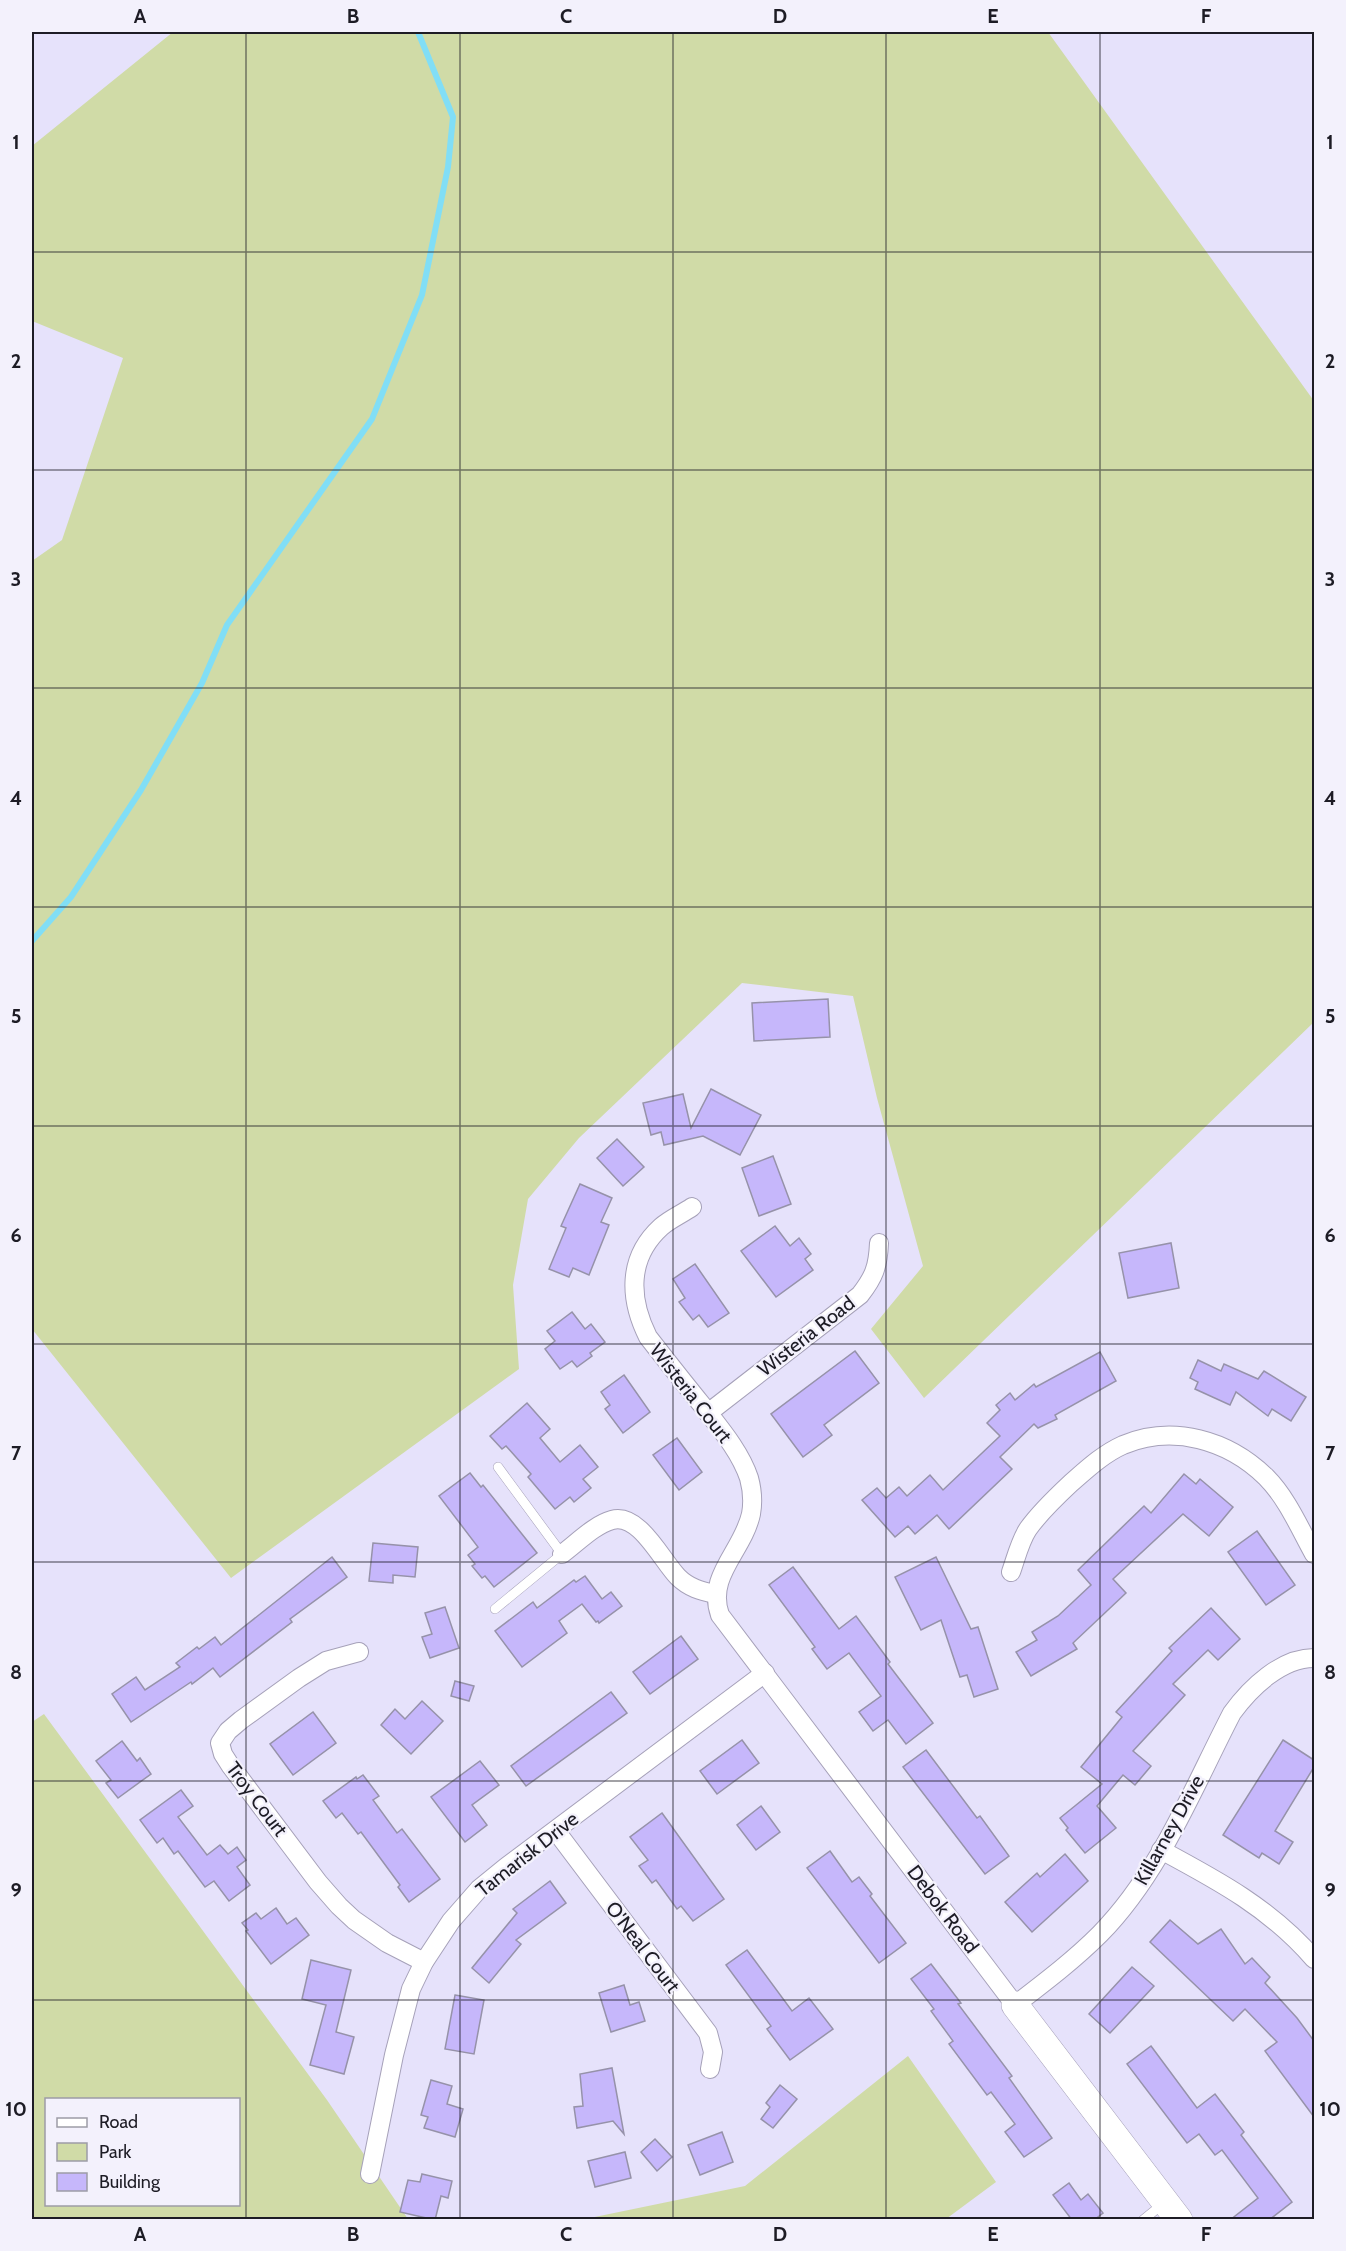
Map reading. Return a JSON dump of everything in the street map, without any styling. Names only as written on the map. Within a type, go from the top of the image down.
[{"type":"street","name":"Wisteria Court","points":[[692,1207],[661,1227],[645,1247],[637,1261],[634,1292],[640,1321],[648,1337],[708,1413],[738,1455],[749,1478],[752,1497],[751,1515],[720,1578],[715,1594]]},
{"type":"street","name":"Wisteria Road","points":[[708,1413],[860,1295],[872,1279],[878,1260],[879,1243]]},
{"type":"street","points":[[1011,1572],[1027,1531],[1052,1500],[1093,1464],[1122,1446],[1148,1438],[1173,1436],[1197,1438],[1218,1444],[1240,1456],[1266,1478],[1285,1503],[1314,1554]]},
{"type":"street","points":[[562,1554],[602,1524],[614,1519],[625,1520],[637,1526],[678,1578],[692,1588],[715,1594]]},
{"type":"street","name":"Debok Road","points":[[715,1594],[720,1615],[1172,2211]]},
{"type":"street","name":"Troy Court","points":[[358,1652],[326,1661],[299,1678],[241,1720],[228,1731],[220,1743],[223,1754],[230,1765],[318,1882],[339,1906],[354,1920],[387,1942],[424,1962]]},
{"type":"street","name":"Killarney Drive","points":[[1015,2005],[1064,1968],[1101,1933],[1134,1893],[1161,1850],[1232,1713],[1243,1698],[1263,1680],[1284,1667],[1307,1658],[1314,1658]]},
{"type":"street","name":"Tamarisk Drive","points":[[370,2175],[394,2055],[411,1989],[424,1962],[451,1921],[479,1889],[765,1673]]},
{"type":"street","name":"O'Neal Court","points":[[556,1831],[708,2033],[713,2052],[710,2070]]},
{"type":"street","points":[[1161,1850],[1235,1890],[1259,1907],[1299,1941],[1314,1959]]},
{"type":"lane","points":[[495,1609],[562,1554],[498,1467]]},
{"type":"lane","points":[[1143,2220],[1172,2211]]},
{"type":"green space","points":[[173,32],[1048,32],[1314,401],[1314,1022],[924,1398],[871,1329],[923,1266],[877,1098],[853,996],[742,983],[579,1138],[528,1199],[513,1285],[519,1369],[231,1578],[32,1329],[32,561],[62,540],[123,358],[32,321],[32,146]]},
{"type":"green space","points":[[44,1714],[327,2100],[408,2219],[32,2220],[32,1722]]},
{"type":"green space","points":[[908,2056],[996,2182],[946,2219],[585,2219],[745,2186]]},
{"type":"building","points":[[828,999],[830,1037],[754,1041],[752,1003]]},
{"type":"building","points":[[711,1089],[761,1115],[740,1155],[703,1136],[664,1145],[661,1132],[651,1135],[643,1103],[683,1094],[691,1128]]},
{"type":"building","points":[[617,1139],[644,1167],[623,1186],[597,1158]]},
{"type":"building","points":[[773,1156],[791,1204],[759,1216],[742,1168]]},
{"type":"building","points":[[580,1184],[612,1198],[601,1222],[609,1225],[589,1275],[573,1268],[569,1277],[549,1269],[566,1228],[561,1226]]},
{"type":"building","points":[[775,1226],[790,1246],[799,1238],[811,1254],[805,1259],[813,1270],[776,1297],[741,1251]]},
{"type":"building","points":[[1171,1243],[1179,1288],[1128,1298],[1119,1253]]},
{"type":"building","points":[[695,1264],[729,1313],[708,1327],[699,1315],[693,1320],[679,1302],[685,1298],[673,1279]]},
{"type":"building","points":[[572,1312],[585,1329],[591,1324],[605,1342],[577,1367],[572,1361],[560,1369],[545,1349],[555,1341],[547,1331]]},
{"type":"building","points":[[855,1351],[879,1383],[824,1425],[832,1435],[803,1457],[771,1414]]},
{"type":"building","points":[[1100,1352],[1116,1381],[1055,1415],[1057,1419],[1038,1428],[1034,1424],[1000,1457],[1012,1469],[949,1529],[937,1515],[915,1534],[908,1526],[895,1537],[862,1500],[877,1488],[886,1498],[899,1487],[907,1496],[930,1475],[943,1490],[1000,1436],[987,1423],[1000,1410],[996,1405],[1010,1393],[1015,1400],[1034,1384],[1036,1387]]},
{"type":"building","points":[[1198,1360],[1221,1371],[1224,1364],[1258,1379],[1264,1371],[1306,1397],[1291,1421],[1272,1409],[1268,1416],[1236,1392],[1230,1405],[1195,1389],[1198,1382],[1190,1378]]},
{"type":"building","points":[[624,1375],[650,1412],[623,1433],[605,1409],[610,1405],[601,1392]]},
{"type":"building","points":[[527,1403],[550,1429],[540,1438],[560,1462],[580,1445],[598,1467],[583,1479],[591,1488],[574,1502],[570,1497],[555,1509],[528,1477],[531,1474],[506,1446],[502,1449],[490,1436]]},
{"type":"building","points":[[677,1438],[702,1472],[679,1490],[653,1455]]},
{"type":"building","points":[[470,1473],[481,1487],[483,1485],[537,1553],[494,1587],[472,1566],[475,1564],[468,1555],[478,1547],[439,1496]]},
{"type":"building","points":[[1184,1474],[1196,1484],[1200,1479],[1233,1507],[1209,1536],[1183,1514],[1113,1579],[1126,1593],[1073,1643],[1077,1649],[1031,1676],[1016,1652],[1037,1640],[1032,1632],[1058,1616],[1091,1585],[1078,1570],[1144,1506],[1151,1513]]},
{"type":"building","points":[[1257,1531],[1295,1585],[1266,1605],[1228,1552]]},
{"type":"building","points":[[373,1543],[418,1547],[415,1577],[393,1575],[393,1583],[369,1581]]},
{"type":"building","points":[[332,1557],[347,1577],[290,1619],[292,1622],[220,1677],[213,1668],[192,1684],[191,1682],[131,1722],[112,1694],[136,1677],[145,1690],[180,1667],[176,1663],[197,1647],[199,1649],[215,1637],[221,1645]]},
{"type":"building","points":[[936,1557],[971,1629],[978,1627],[998,1689],[974,1697],[967,1675],[960,1677],[941,1620],[921,1630],[895,1577]]},
{"type":"building","points":[[793,1567],[839,1629],[856,1616],[890,1662],[888,1664],[933,1723],[906,1744],[888,1720],[873,1731],[859,1712],[881,1696],[849,1653],[827,1669],[812,1649],[815,1647],[769,1585]]},
{"type":"building","points":[[585,1576],[602,1599],[611,1592],[622,1606],[599,1623],[582,1604],[559,1621],[567,1633],[522,1667],[495,1631],[533,1602],[537,1608],[574,1580],[576,1582]]},
{"type":"building","points":[[445,1607],[459,1648],[430,1658],[422,1637],[432,1634],[425,1613]]},
{"type":"building","points":[[1211,1608],[1240,1639],[1218,1660],[1208,1650],[1173,1684],[1185,1695],[1133,1751],[1151,1766],[1135,1785],[1123,1775],[1097,1806],[1116,1828],[1085,1853],[1066,1830],[1068,1828],[1060,1818],[1102,1784],[1081,1767],[1122,1717],[1116,1712],[1172,1651],[1169,1648]]},
{"type":"building","points":[[681,1636],[698,1659],[650,1694],[633,1672]]},
{"type":"building","points":[[455,1681],[474,1686],[469,1701],[451,1696]]},
{"type":"building","points":[[611,1692],[627,1713],[526,1786],[511,1766]]},
{"type":"building","points":[[422,1701],[443,1721],[411,1754],[381,1725],[395,1709],[405,1719]]},
{"type":"building","points":[[313,1712],[336,1743],[293,1775],[270,1744]]},
{"type":"building","points":[[742,1740],[759,1763],[717,1794],[700,1771]]},
{"type":"building","points":[[1283,1740],[1314,1760],[1314,1767],[1275,1831],[1293,1842],[1279,1864],[1262,1853],[1259,1858],[1223,1835]]},
{"type":"building","points":[[122,1741],[137,1761],[140,1758],[151,1774],[118,1798],[106,1783],[111,1780],[96,1761]]},
{"type":"building","points":[[926,1750],[977,1818],[980,1816],[1009,1856],[985,1874],[903,1767]]},
{"type":"building","points":[[480,1761],[499,1785],[472,1805],[487,1825],[465,1842],[431,1797]]},
{"type":"building","points":[[363,1775],[379,1796],[373,1800],[397,1833],[402,1829],[440,1879],[409,1902],[398,1887],[400,1885],[361,1832],[358,1834],[342,1813],[336,1818],[323,1801],[356,1777],[357,1779]]},
{"type":"building","points":[[181,1790],[193,1806],[178,1817],[207,1855],[220,1845],[228,1854],[237,1847],[246,1860],[237,1867],[250,1885],[229,1901],[214,1881],[205,1887],[178,1851],[174,1854],[163,1838],[157,1843],[140,1820]]},
{"type":"building","points":[[761,1806],[780,1832],[756,1850],[737,1825]]},
{"type":"building","points":[[662,1813],[724,1899],[693,1921],[681,1906],[677,1909],[656,1880],[652,1883],[639,1866],[648,1860],[630,1837]]},
{"type":"building","points":[[830,1851],[852,1882],[859,1877],[872,1894],[870,1896],[906,1943],[879,1963],[807,1868]]},
{"type":"building","points":[[1065,1854],[1088,1881],[1032,1932],[1005,1902],[1037,1873],[1040,1877]]},
{"type":"building","points":[[550,1881],[566,1903],[516,1940],[521,1944],[489,1983],[472,1968],[517,1913],[513,1909]]},
{"type":"building","points":[[276,1908],[287,1924],[296,1918],[309,1935],[271,1964],[242,1923],[256,1913],[261,1919]]},
{"type":"building","points":[[1170,1920],[1198,1944],[1221,1929],[1245,1964],[1252,1958],[1270,1977],[1265,1983],[1297,2018],[1314,2041],[1314,2117],[1265,2051],[1277,2042],[1245,2009],[1233,2021],[1150,1942]]},
{"type":"building","points":[[747,1950],[792,2011],[809,1998],[833,2029],[790,2060],[767,2029],[771,2026],[726,1965]]},
{"type":"building","points":[[311,1960],[351,1970],[336,2032],[354,2037],[344,2074],[310,2065],[326,2005],[302,1999]]},
{"type":"building","points":[[931,1964],[1012,2076],[1009,2078],[1052,2138],[1024,2157],[1005,2132],[1015,2124],[991,2092],[987,2095],[949,2044],[953,2041],[931,2011],[934,2009],[911,1979]]},
{"type":"building","points":[[1132,1967],[1154,1986],[1110,2033],[1089,2014]]},
{"type":"building","points":[[624,1985],[630,2005],[639,2002],[645,2021],[611,2032],[599,1993]]},
{"type":"building","points":[[455,1995],[484,2000],[474,2054],[445,2049]]},
{"type":"building","points":[[1151,2046],[1197,2108],[1215,2094],[1244,2132],[1241,2135],[1292,2202],[1269,2220],[1230,2220],[1258,2198],[1222,2150],[1215,2155],[1199,2134],[1187,2143],[1127,2064]]},
{"type":"building","points":[[612,2068],[624,2134],[613,2121],[577,2128],[574,2107],[583,2106],[580,2074]]},
{"type":"building","points":[[431,2080],[452,2086],[447,2104],[463,2109],[455,2137],[424,2128],[428,2117],[421,2115]]},
{"type":"building","points":[[780,2085],[797,2099],[773,2128],[761,2119],[770,2107],[766,2103]]},
{"type":"building","points":[[722,2132],[733,2162],[700,2175],[688,2145]]},
{"type":"building","points":[[655,2139],[672,2157],[657,2171],[641,2152]]},
{"type":"building","points":[[625,2152],[631,2178],[595,2187],[588,2161]]},
{"type":"building","points":[[422,2174],[452,2181],[448,2198],[441,2196],[435,2220],[400,2212],[408,2180],[420,2182]]},
{"type":"building","points":[[1069,2183],[1081,2200],[1088,2194],[1103,2213],[1094,2220],[1072,2220],[1053,2195]]},
{"type":"waterway","points":[[32,941],[71,897],[141,790],[202,683],[227,625],[372,419],[422,295],[448,167],[453,117],[418,32]]}]
